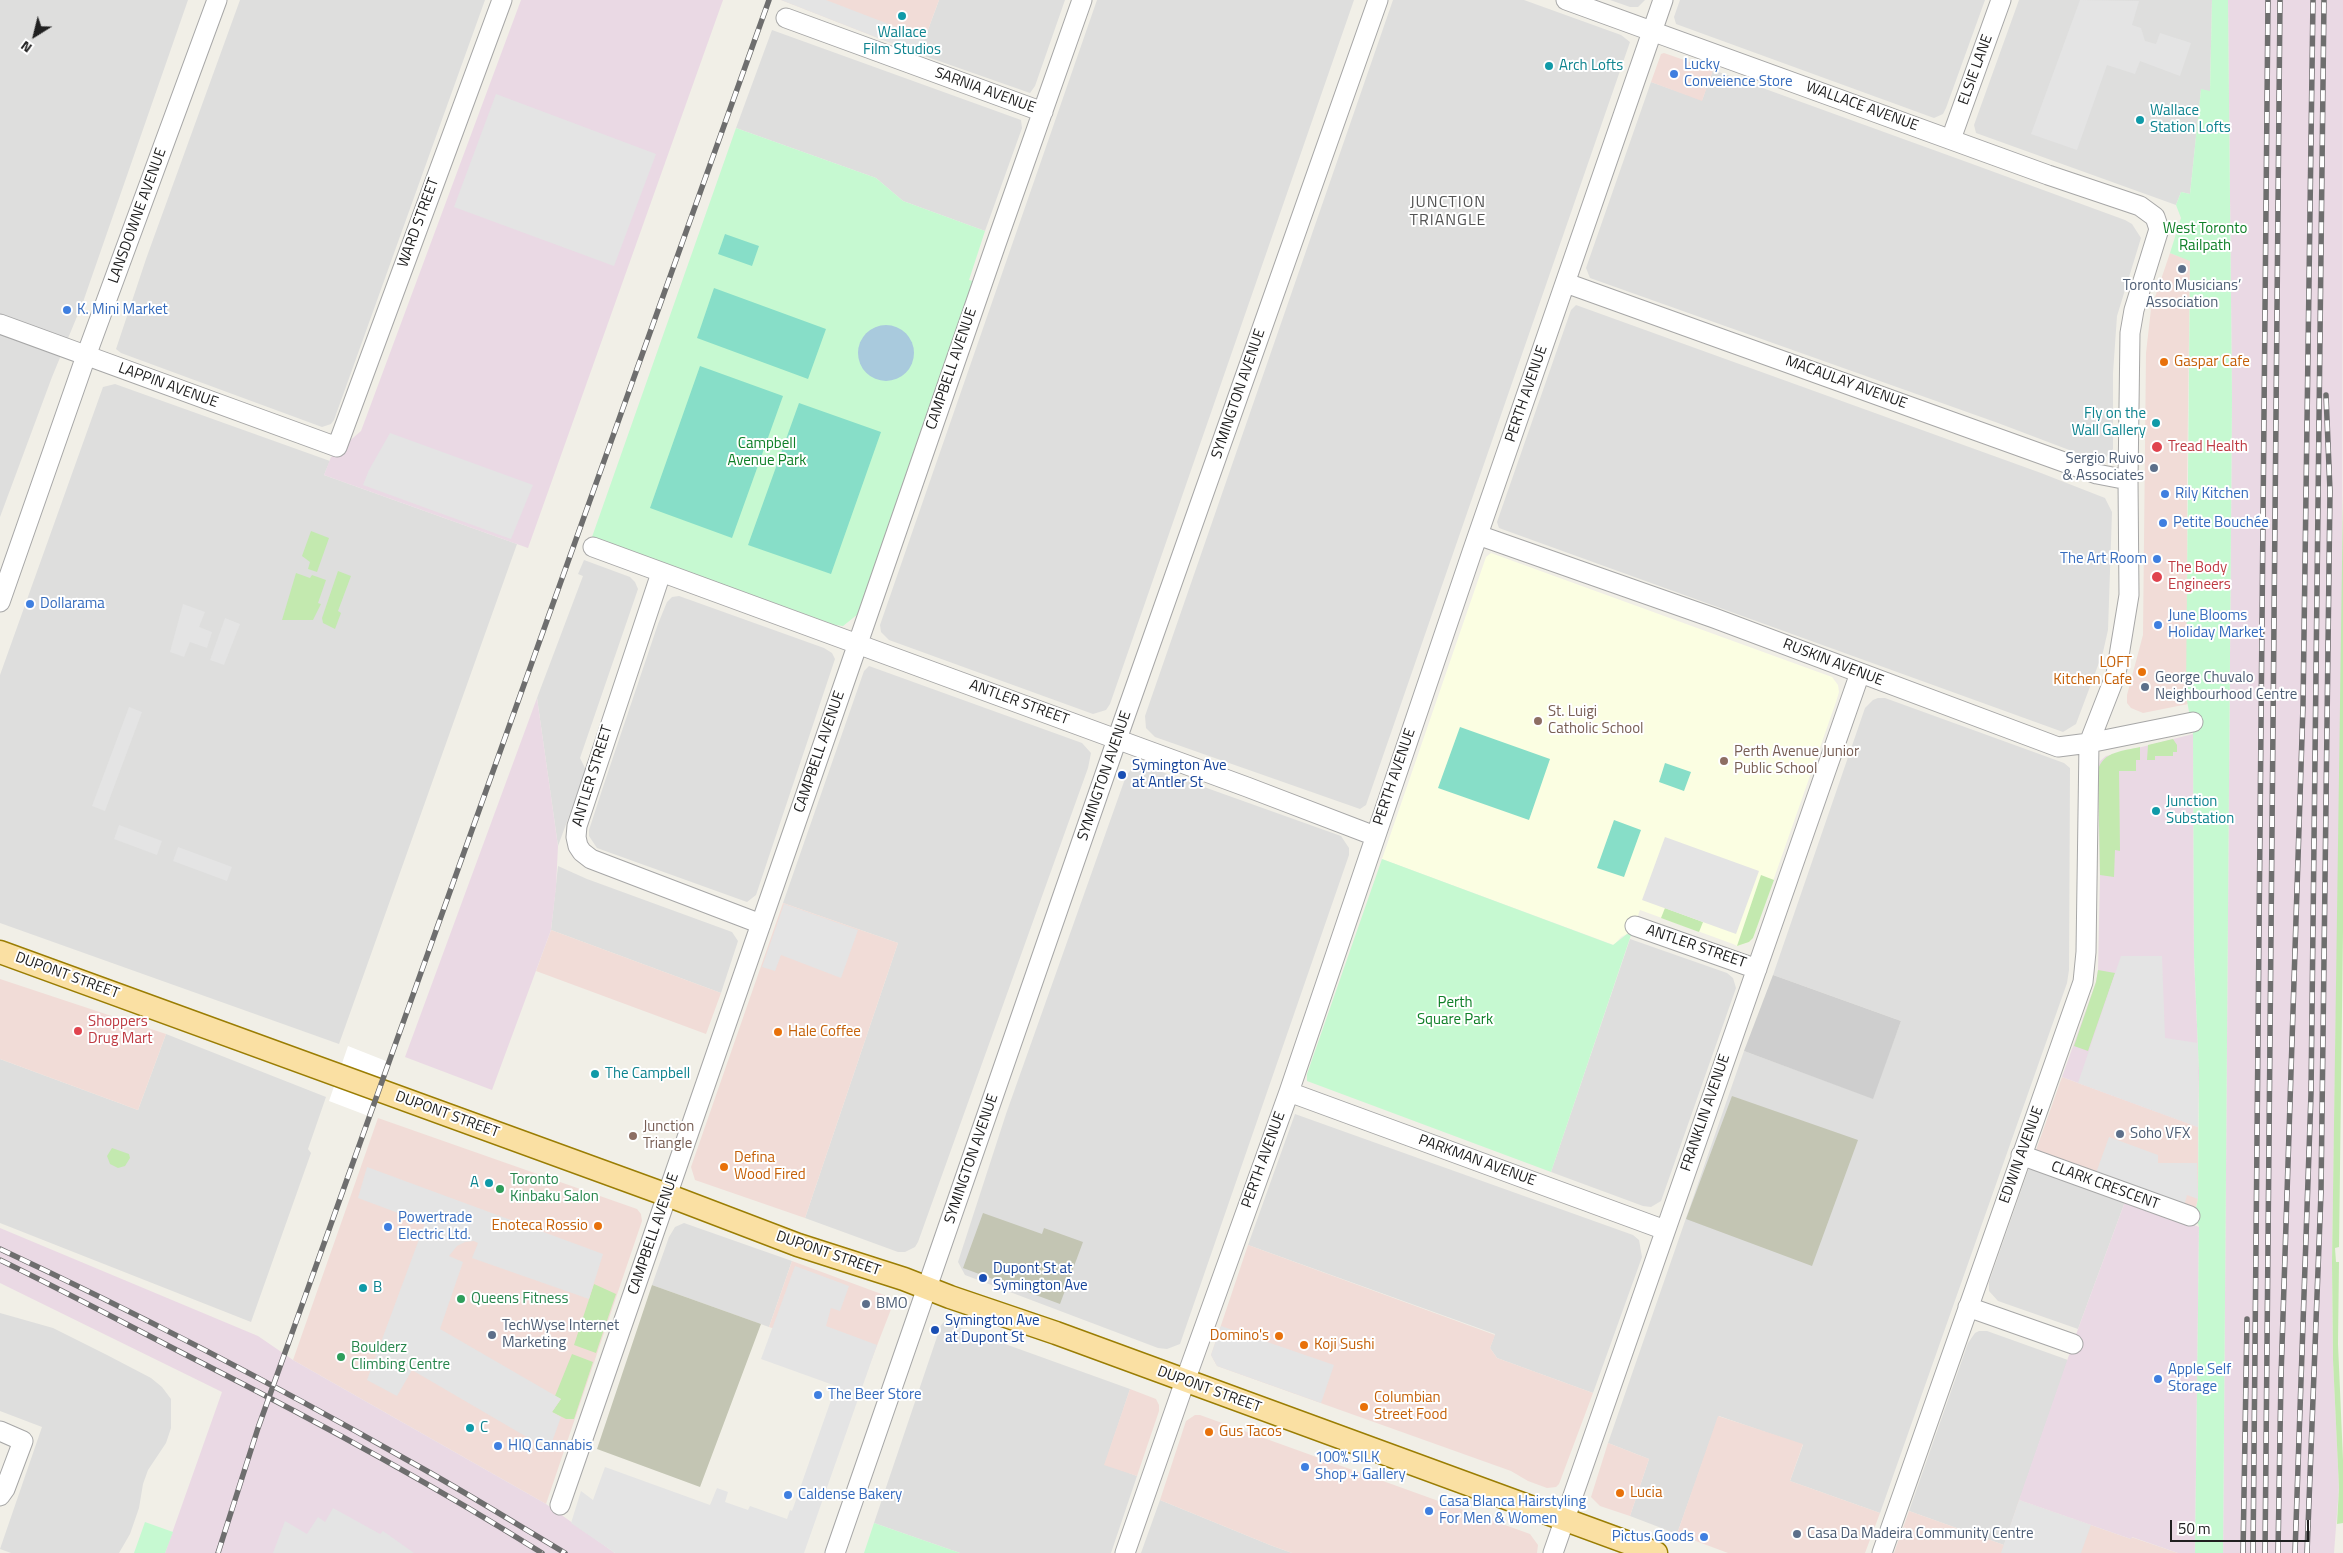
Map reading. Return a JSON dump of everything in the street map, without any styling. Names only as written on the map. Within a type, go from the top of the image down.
[{"type":"main road","name":"DUPONT STREET","points":[[0,952],[667,1195],[798,1245],[926,1288],[1185,1380],[1656,1553]]},
{"type":"street","name":"LANSDOWNE AVENUE","points":[[0,602],[86,356],[217,0]]},
{"type":"street","name":"WARD STREET","points":[[337,447],[502,0]]},
{"type":"street","name":"CAMPBELL AVENUE","points":[[560,1505],[857,644],[1082,0]]},
{"type":"street","name":"SYMINGTON AVENUE","points":[[835,1553],[926,1288],[1378,0]]},
{"type":"street","name":"WALLACE AVENUE","points":[[1566,0],[2048,175],[2140,206],[2155,217],[2159,229],[2157,239],[2134,310],[2130,333],[2128,480]]},
{"type":"street","name":"PERTH AVENUE","points":[[1125,1553],[1289,1092],[1478,535],[1663,0]]},
{"type":"street","name":"ELSIE LANE","points":[[1951,140],[2001,0]]},
{"type":"street","name":"SARNIA AVENUE","points":[[786,18],[1043,112]]},
{"type":"street","name":"MACAULAY AVENUE","points":[[1566,283],[2097,474],[2128,480]]},
{"type":"street","name":"LAPPIN AVENUE","points":[[0,324],[337,447]]},
{"type":"street","points":[[2089,743],[2116,674],[2124,633],[2129,595],[2128,480]]},
{"type":"street","name":"RUSKIN AVENUE","points":[[1478,535],[1714,618],[2058,747],[2089,743],[2193,722]]},
{"type":"street","name":"ANTLER STREET","points":[[593,547],[1118,739],[1375,836]]},
{"type":"street","name":"ANTLER STREET","points":[[662,573],[601,747],[577,826],[576,840],[582,852],[591,859],[761,924]]},
{"type":"street","name":"FRANKLIN AVENUE","points":[[1553,1553],[1860,673]]},
{"type":"street","name":"EDWIN AVENUE","points":[[1882,1553],[2083,982],[2086,942],[2089,743]]},
{"type":"street","name":"ANTLER STREET","points":[[1635,926],[1757,969]]},
{"type":"street","name":"PARKMAN AVENUE","points":[[1289,1092],[1665,1230]]},
{"type":"street","name":"CLARK CRESCENT","points":[[2021,1155],[2190,1216]]},
{"type":"street","points":[[1968,1307],[2073,1344]]},
{"type":"street","points":[[0,1431],[23,1441],[5,1489],[0,1496]]},
{"type":"shaded area","points":[[0,0],[188,0],[83,302],[52,377],[0,517]]},
{"type":"shaded area","points":[[240,0],[485,0],[334,420],[331,424],[322,427],[121,353],[116,349],[146,259]]},
{"type":"shaded area","points":[[521,0],[723,0],[528,548],[324,475],[331,457],[361,431]]},
{"type":"shaded area","points":[[781,0],[939,0],[919,54]]},
{"type":"shaded area","points":[[781,0],[826,0],[925,38],[919,54]]},
{"type":"shaded area","points":[[939,0],[1065,0],[1035,86],[1030,93],[919,54]]},
{"type":"shaded area","points":[[1097,0],[1354,0],[1110,704],[1106,710],[1093,714],[889,640],[881,632],[880,625]]},
{"type":"shaded area","points":[[1393,0],[1524,0],[1621,35],[1630,42],[1366,805],[1360,809],[1155,737],[1146,728],[1145,716]]},
{"type":"shaded area","points":[[1610,0],[1645,0],[1638,7],[1630,7]]},
{"type":"shaded area","points":[[1680,0],[1985,0],[1946,108],[1943,114],[1934,118],[1676,24],[1674,17]]},
{"type":"shaded area","points":[[2019,0],[2212,0],[2210,92],[2201,90],[2190,194],[2181,192],[2176,205],[1976,133],[1974,125]]},
{"type":"shaded area","points":[[2080,0],[2139,1],[2132,25],[2141,28],[2145,41],[2156,44],[2160,33],[2191,43],[2180,76],[2140,61],[2135,74],[2107,65],[2077,150],[2031,134]]},
{"type":"shaded area","points":[[2228,0],[2343,0],[2342,635],[2332,1262],[2333,1360],[2339,1488],[2334,1553],[2223,1553],[2232,399]]},
{"type":"shaded area","points":[[772,30],[1021,120],[1022,128],[985,231],[903,201],[876,178],[736,128]]},
{"type":"shaded area","points":[[1664,53],[1713,70],[1702,101],[1651,82],[1661,54]]},
{"type":"shaded area","points":[[1713,70],[2132,224],[2141,238],[2117,316],[2113,373],[2113,449],[2106,457],[2093,459],[1998,423],[1590,278],[1586,268],[1651,82],[1702,100]]},
{"type":"shaded area","points":[[496,94],[656,154],[614,266],[454,207]]},
{"type":"shaded area","points":[[2170,253],[2190,260],[2187,486],[2188,704],[2143,713],[2131,708],[2127,703],[2127,695],[2143,635],[2146,353],[2151,309]]},
{"type":"shaded area","points":[[1576,305],[2041,473],[2105,498],[2112,512],[2108,630],[2103,652],[2076,724],[2063,732],[1499,528],[1497,522],[1571,310]]},
{"type":"shaded area","points":[[115,384],[330,461],[324,475],[517,544],[339,1044],[0,923],[0,675],[103,387]]},
{"type":"shaded area","points":[[390,433],[533,485],[511,539],[363,485],[369,470]]},
{"type":"shaded area","name":"St. Luigi Catholic School","points":[[1491,553],[1832,677],[1838,685],[1839,692],[1836,702],[1753,938],[1749,942],[1737,946],[1640,910],[1631,935],[1627,934],[1621,937],[1614,945],[1382,859],[1486,557]]},
{"type":"shaded area","points":[[584,560],[630,577],[638,589],[580,758],[586,770],[558,846],[537,698],[583,576],[578,574]]},
{"type":"shaded area","points":[[679,596],[824,648],[832,653],[835,659],[756,895],[747,902],[597,848],[589,836],[589,830],[658,624],[667,602],[672,597]]},
{"type":"shaded area","points":[[183,604],[205,612],[199,627],[212,632],[207,648],[190,642],[184,657],[170,652]]},
{"type":"shaded area","points":[[225,618],[240,624],[224,665],[210,660]]},
{"type":"shaded area","points":[[869,666],[1082,743],[1091,753],[1088,768],[918,1242],[915,1247],[905,1252],[898,1252],[805,1218],[898,943],[783,903],[864,671]]},
{"type":"shaded area","points":[[537,698],[558,846],[556,887],[551,930],[492,1090],[405,1057]]},
{"type":"shaded area","points":[[1878,698],[1885,698],[2064,763],[2070,768],[2069,970],[2067,983],[1880,1513],[1790,1481],[1803,1445],[1719,1416],[1677,1534],[1630,1516],[1649,1459],[1608,1443],[1744,1051],[1872,1098],[1901,1021],[1773,975],[1865,708]]},
{"type":"shaded area","points":[[129,707],[142,712],[105,811],[92,806]]},
{"type":"shaded area","points":[[2193,734],[2194,956],[2199,1071],[2198,1127],[2062,1077],[2096,982],[2098,970],[2100,875],[2098,770],[2100,761],[2106,756]]},
{"type":"shaded area","points":[[1133,767],[1148,767],[1341,836],[1349,848],[1349,855],[1180,1344],[1167,1349],[1158,1348],[965,1275],[958,1262],[1006,1114],[1126,776]]},
{"type":"shaded area","points":[[119,825],[162,841],[157,855],[114,839]]},
{"type":"shaded area","points":[[1665,837],[1759,871],[1736,934],[1642,900]]},
{"type":"shaded area","points":[[178,847],[232,867],[227,881],[173,861]]},
{"type":"shaded area","points":[[558,866],[587,879],[732,932],[738,941],[721,993],[551,930]]},
{"type":"shaded area","points":[[783,903],[898,943],[805,1218],[695,1180],[691,1167]]},
{"type":"shaded area","points":[[784,904],[858,930],[841,978],[781,955],[775,971],[762,967]]},
{"type":"shaded area","points":[[551,930],[721,993],[706,1034],[536,971]]},
{"type":"shaded area","points":[[1630,939],[1727,973],[1733,978],[1736,988],[1661,1201],[1651,1207],[1643,1206],[1551,1172]]},
{"type":"shaded area","points":[[2121,956],[2162,956],[2165,1038],[2198,1043],[2198,1127],[2078,1083]]},
{"type":"shaded area","points":[[1773,975],[1901,1021],[1873,1099],[1744,1051]]},
{"type":"shaded area","points":[[0,979],[166,1034],[138,1110],[0,1059]]},
{"type":"shaded area","points":[[166,1034],[326,1097],[308,1149],[311,1153],[251,1322],[0,1223],[0,1059],[138,1110]]},
{"type":"shaded area","points":[[2062,1077],[2198,1127],[2198,1199],[2195,1212],[2035,1153]]},
{"type":"shaded area","points":[[1732,1096],[1858,1140],[1812,1266],[1686,1219]]},
{"type":"shaded area","points":[[1295,1114],[1633,1235],[1639,1240],[1642,1257],[1593,1393],[1497,1358],[1490,1348],[1495,1334],[1248,1245]]},
{"type":"shaded area","points":[[378,1118],[637,1209],[641,1214],[642,1221],[546,1504],[293,1360]]},
{"type":"shaded area","points":[[2109,1137],[2158,1155],[2158,1163],[2197,1163],[2198,1199],[2187,1195],[2184,1206],[2096,1173]]},
{"type":"shaded area","points":[[2030,1165],[2126,1199],[2078,1329],[1998,1301],[1989,1291],[1989,1282]]},
{"type":"shaded area","points":[[367,1167],[603,1254],[589,1299],[472,1258],[478,1243],[474,1241],[465,1242],[457,1246],[449,1256],[463,1262],[440,1329],[561,1399],[552,1412],[561,1417],[549,1450],[412,1370],[397,1396],[367,1380],[425,1223],[358,1198]]},
{"type":"shaded area","name":"Apple Self Storage","points":[[2126,1199],[2199,1227],[2195,1553],[2178,1553],[2132,1537],[2131,1539],[2019,1500],[2078,1329]]},
{"type":"shaded area","points":[[983,1213],[1042,1234],[1044,1228],[1083,1242],[1060,1304],[963,1268]]},
{"type":"shaded area","points":[[684,1223],[792,1261],[769,1327],[652,1285],[669,1237],[675,1227]]},
{"type":"shaded area","points":[[0,1228],[258,1336],[293,1360],[546,1504],[615,1553],[165,1553],[222,1392],[0,1283]]},
{"type":"shaded area","points":[[1248,1245],[1495,1335],[1490,1348],[1497,1358],[1593,1393],[1559,1484],[1556,1487],[1547,1488],[1528,1481],[1511,1471],[1217,1366],[1211,1355]]},
{"type":"shaded area","points":[[792,1261],[895,1299],[871,1361],[769,1327]]},
{"type":"shaded area","points":[[795,1266],[849,1286],[840,1311],[831,1308],[826,1326],[877,1345],[804,1553],[615,1553],[571,1523],[581,1491],[593,1500],[605,1467],[710,1505],[717,1488],[728,1492],[725,1502],[748,1510],[750,1506],[787,1519],[790,1510],[792,1511],[836,1386],[761,1359]]},
{"type":"shaded area","points":[[652,1285],[761,1324],[700,1487],[597,1449]]},
{"type":"shaded area","points":[[0,1313],[53,1328],[107,1355],[151,1378],[162,1387],[171,1399],[171,1428],[166,1443],[148,1470],[143,1484],[139,1508],[130,1534],[119,1553],[11,1553],[0,1549],[42,1427],[0,1411]]},
{"type":"shaded area","points":[[944,1322],[1130,1389],[1105,1464],[1137,1476],[1111,1553],[960,1553],[874,1523],[941,1325]]},
{"type":"shaded area","points":[[1221,1326],[1334,1365],[1321,1403],[1217,1366],[1211,1355]]},
{"type":"shaded area","points":[[1987,1331],[2068,1360],[2004,1545],[1909,1511],[1968,1343],[1975,1333]]},
{"type":"shaded area","points":[[1130,1389],[1156,1399],[1159,1405],[1159,1411],[1137,1476],[1104,1465]]},
{"type":"shaded area","points":[[1195,1415],[1200,1415],[1530,1534],[1538,1545],[1537,1553],[1292,1553],[1270,1545],[1160,1500],[1186,1421]]},
{"type":"shaded area","points":[[1718,1416],[1803,1444],[1790,1481],[1880,1513],[1865,1553],[1728,1553],[1677,1534]]},
{"type":"shaded area","points":[[1608,1443],[1649,1459],[1630,1516],[1600,1506],[1591,1497]]},
{"type":"shaded area","points":[[1160,1500],[1270,1545],[1292,1553],[1141,1553]]},
{"type":"shaded area","points":[[2019,1500],[2131,1539],[2131,1537],[2178,1553],[1894,1553],[1909,1511],[2004,1545]]},
{"type":"shaded area","points":[[2019,1500],[2091,1525],[2081,1553],[2001,1553]]},
{"type":"shaded area","points":[[333,1508],[380,1534],[383,1531],[414,1553],[273,1553],[285,1521],[307,1534],[318,1517],[325,1522]]},
{"type":"green space","name":"West Toronto Railpath","points":[[2212,0],[2228,0],[2232,399],[2223,1553],[2195,1553],[2199,1227],[2195,1212],[2198,1199],[2199,1071],[2194,956],[2193,734],[2186,695],[2190,261],[2170,253],[2181,218],[2176,205],[2181,192],[2190,194],[2201,89],[2210,91]]},
{"type":"green space","name":"Campbell Avenue Park","points":[[736,128],[876,178],[903,201],[985,231],[969,280],[973,281],[858,614],[843,626],[835,625],[592,537]]},
{"type":"green space","points":[[725,234],[759,246],[752,266],[718,254]]},
{"type":"green space","points":[[714,288],[826,329],[808,379],[697,338]]},
{"type":"green space","points":[[700,366],[783,396],[732,538],[650,508]]},
{"type":"green space","points":[[799,403],[881,432],[831,574],[748,545]]},
{"type":"green space","points":[[2343,494],[2343,931],[2339,1247],[2335,1248],[2336,1262],[2339,1262],[2338,1344],[2343,1460],[2343,1523],[2337,1524],[2339,1488],[2333,1360],[2332,1262]]},
{"type":"green space","points":[[311,531],[329,538],[317,572],[308,569],[310,562],[302,556]]},
{"type":"green space","points":[[338,571],[351,576],[338,611],[341,613],[335,629],[323,623],[322,618]]},
{"type":"green space","points":[[296,573],[310,578],[312,575],[326,580],[318,603],[321,604],[313,620],[282,620]]},
{"type":"green space","points":[[1460,727],[1550,759],[1529,820],[1438,788]]},
{"type":"green space","points":[[2173,739],[2177,745],[2177,752],[2173,752],[2173,756],[2155,756],[2155,760],[2147,760],[2148,745]]},
{"type":"green space","points":[[2140,747],[2140,760],[2136,760],[2136,771],[2119,771],[2120,851],[2115,850],[2114,877],[2100,875],[2098,770],[2104,759],[2109,755]]},
{"type":"green space","points":[[1665,763],[1691,772],[1684,791],[1659,782]]},
{"type":"green space","points":[[1614,820],[1641,830],[1624,877],[1597,868]]},
{"type":"green space","name":"Perth Square Park","points":[[1382,859],[1613,945],[1627,934],[1631,935],[1551,1172],[1307,1081],[1307,1074]]},
{"type":"green space","points":[[1761,875],[1774,880],[1753,938],[1749,942],[1737,946]]},
{"type":"green space","points":[[1665,908],[1703,922],[1699,932],[1661,918]]},
{"type":"green space","points":[[2098,970],[2115,973],[2088,1051],[2074,1046],[2096,982]]},
{"type":"green space","points":[[112,1148],[129,1154],[130,1158],[125,1166],[118,1168],[110,1164],[107,1156]]},
{"type":"green space","points":[[594,1284],[616,1294],[596,1353],[574,1345]]},
{"type":"green space","points":[[572,1354],[593,1362],[574,1419],[566,1419],[552,1412],[561,1399],[555,1396]]},
{"type":"green space","points":[[145,1522],[173,1532],[165,1553],[134,1553]]},
{"type":"green space","points":[[874,1523],[960,1553],[864,1553]]},
{"type":"water","points":[[880,325],[892,325],[902,329],[910,337],[914,353],[910,369],[902,377],[892,381],[880,381],[870,377],[862,369],[858,359],[858,347],[862,337],[870,329]]},
{"type":"pier","points":[[348,1046],[391,1063],[371,1117],[329,1101]]},
{"type":"railway","points":[[218,1553],[258,1428],[769,0]]},
{"type":"railway","points":[[2253,1553],[2268,0]]},
{"type":"railway","points":[[2265,1553],[2280,0]]},
{"type":"railway","points":[[2278,1553],[2281,1377],[2303,706],[2313,0]]},
{"type":"railway","points":[[2295,1553],[2311,1094],[2324,0]]},
{"type":"railway","points":[[2307,1553],[2321,1193],[2330,491],[2326,395]]},
{"type":"railway","points":[[0,1249],[155,1325],[308,1405],[448,1483],[565,1553]]},
{"type":"railway","points":[[0,1260],[332,1431],[459,1502],[542,1553]]},
{"type":"railway","points":[[2243,1553],[2247,1319]]},
{"type":"place","name":"Wallace Film Studios","points":[[902,16]]},
{"type":"place","name":"Arch Lofts","points":[[1549,66]]},
{"type":"place","name":"Lucky Conveience Store","points":[[1674,74]]},
{"type":"place","name":"Wallace Station Lofts","points":[[2140,120]]},
{"type":"place","name":"Toronto Musicians’ Association","points":[[2182,269]]},
{"type":"place","name":"K. Mini Market","points":[[67,310]]},
{"type":"place","name":"Gaspar Cafe","points":[[2164,362]]},
{"type":"place","name":"Fly on the Wall Gallery","points":[[2156,423]]},
{"type":"place","name":"Tread Health","points":[[2157,447]]},
{"type":"place","name":"Sergio Ruivo & Associates","points":[[2154,468]]},
{"type":"place","name":"Rily Kitchen","points":[[2165,494]]},
{"type":"place","name":"Petite Bouchée","points":[[2163,523]]},
{"type":"place","name":"The Art Room","points":[[2157,559]]},
{"type":"place","name":"The Body Engineers","points":[[2157,577]]},
{"type":"place","name":"Dollarama","points":[[30,604]]},
{"type":"place","name":"June Blooms Holiday Market","points":[[2158,625]]},
{"type":"place","name":"LOFT Kitchen Cafe","points":[[2142,672]]},
{"type":"place","name":"George Chuvalo Neighbourhood Centre","points":[[2145,687]]},
{"type":"place","name":"St. Luigi Catholic School","points":[[1538,721]]},
{"type":"place","name":"Perth Avenue Junior Public School","points":[[1724,761]]},
{"type":"place","name":"Symington Ave at Antler St","points":[[1122,775]]},
{"type":"place","name":"Junction Substation","points":[[2156,811]]},
{"type":"place","name":"Shoppers Drug Mart","points":[[78,1031]]},
{"type":"place","name":"Hale Coffee","points":[[778,1032]]},
{"type":"place","name":"The Campbell","points":[[595,1074]]},
{"type":"place","name":"Soho VFX","points":[[2120,1134]]},
{"type":"place","name":"Junction Triangle","points":[[633,1136]]},
{"type":"place","name":"Defina Wood Fired","points":[[724,1167]]},
{"type":"place","name":"A","points":[[489,1183]]},
{"type":"place","name":"Toronto Kinbaku Salon","points":[[500,1189]]},
{"type":"place","name":"Enoteca Rossio","points":[[598,1226]]},
{"type":"place","name":"Powertrade Electric Ltd.","points":[[388,1227]]},
{"type":"place","name":"Dupont St at Symington Ave","points":[[983,1278]]},
{"type":"place","name":"B","points":[[363,1288]]},
{"type":"place","name":"Queens Fitness","points":[[461,1299]]},
{"type":"place","name":"BMO","points":[[866,1304]]},
{"type":"place","name":"Symington Ave at Dupont St","points":[[935,1330]]},
{"type":"place","name":"TechWyse Internet Marketing","points":[[492,1335]]},
{"type":"place","name":"Domino's","points":[[1279,1336]]},
{"type":"place","name":"Koji Sushi","points":[[1304,1345]]},
{"type":"place","name":"Boulderz Climbing Centre","points":[[341,1357]]},
{"type":"place","name":"Apple Self Storage","points":[[2158,1379]]},
{"type":"place","name":"The Beer Store","points":[[818,1395]]},
{"type":"place","name":"Columbian Street Food","points":[[1364,1407]]},
{"type":"place","name":"C","points":[[470,1428]]},
{"type":"place","name":"Gus Tacos","points":[[1209,1432]]},
{"type":"place","name":"HIQ Cannabis","points":[[498,1446]]},
{"type":"place","name":"100% SILK Shop + Gallery","points":[[1305,1467]]},
{"type":"place","name":"Lucia","points":[[1620,1493]]},
{"type":"place","name":"Caldense Bakery","points":[[788,1495]]},
{"type":"place","name":"Casa Blanca Hairstyling For Men & Women","points":[[1429,1511]]},
{"type":"place","name":"Casa Da Madeira Community Centre","points":[[1797,1534]]},
{"type":"place","name":"Pictus Goods","points":[[1704,1537]]},
{"type":"district","name":"JUNCTION TRIANGLE","points":[[1448,212]]}]
